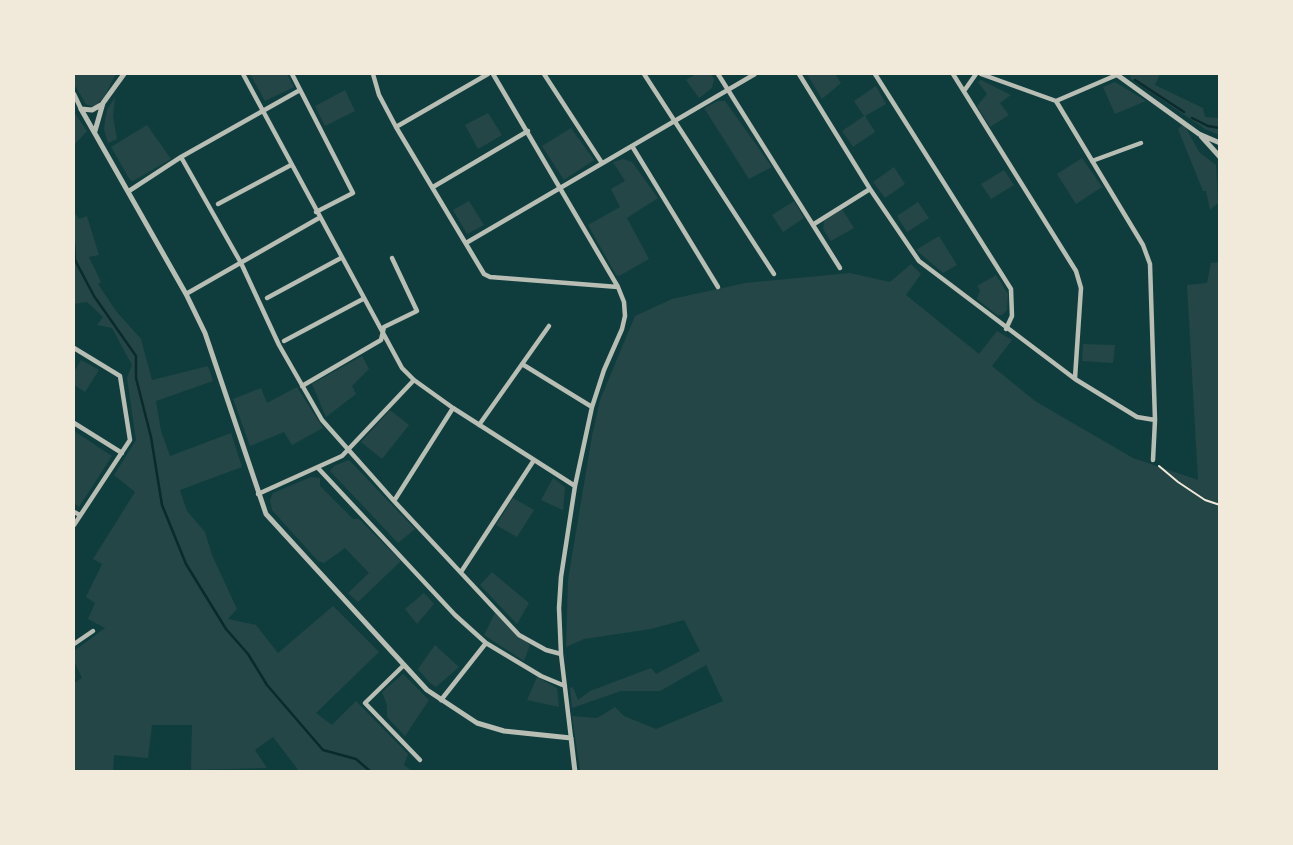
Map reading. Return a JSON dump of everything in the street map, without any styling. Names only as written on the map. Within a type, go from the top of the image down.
[{"type":"street","points":[[95,131],[103,103],[124,74]]},
{"type":"street","points":[[243,74],[402,368],[453,408],[575,486]]},
{"type":"street","points":[[292,74],[353,193],[316,212]]},
{"type":"street","points":[[373,74],[379,95],[396,127],[484,274],[490,277],[618,287]]},
{"type":"street","points":[[396,127],[488,74]]},
{"type":"street","points":[[493,74],[561,187],[624,302],[625,316],[592,407],[575,486],[561,577],[561,654],[575,772]]},
{"type":"street","points":[[544,74],[602,163]]},
{"type":"street","points":[[644,74],[774,274]]},
{"type":"street","points":[[718,74],[840,268]]},
{"type":"street","points":[[466,243],[755,74]]},
{"type":"street","points":[[799,74],[919,261],[1075,379],[1137,417],[1155,420]]},
{"type":"street","points":[[875,74],[1012,289],[1012,316],[1006,329]]},
{"type":"street","points":[[953,74],[1076,271],[1081,288],[1075,379]]},
{"type":"street","points":[[964,92],[978,74],[1056,101],[1143,245],[1150,264],[1155,420],[1153,460]]},
{"type":"street","points":[[1056,101],[1118,74],[1199,134],[1220,143]]},
{"type":"street","points":[[129,191],[181,157],[300,90]]},
{"type":"street","points":[[74,94],[205,333],[266,514],[427,690],[441,701],[477,723],[504,732],[571,738]]},
{"type":"street","points":[[81,109],[92,110],[103,103]]},
{"type":"street","points":[[433,187],[527,131]]},
{"type":"street","points":[[1199,134],[1215,155],[1220,157]]},
{"type":"street","points":[[1092,162],[1141,142]]},
{"type":"street","points":[[632,146],[718,287]]},
{"type":"street","points":[[181,157],[241,263],[279,345],[322,419],[519,635],[546,650],[561,654]]},
{"type":"street","points":[[218,204],[291,165]]},
{"type":"street","points":[[814,224],[870,188]]},
{"type":"street","points":[[186,294],[319,218]]},
{"type":"street","points":[[267,298],[341,258]]},
{"type":"street","points":[[302,386],[381,340],[384,327],[417,311],[392,258]]},
{"type":"street","points":[[284,341],[363,299]]},
{"type":"street","points":[[480,425],[549,326]]},
{"type":"street","points":[[74,348],[120,376],[130,440],[74,525]]},
{"type":"street","points":[[522,364],[592,407]]},
{"type":"street","points":[[258,494],[318,468],[350,450],[414,380]]},
{"type":"street","points":[[394,501],[453,408]]},
{"type":"street","points":[[74,423],[122,453]]},
{"type":"street","points":[[461,572],[534,460]]},
{"type":"street","points":[[318,468],[455,615],[486,643],[541,676],[565,686]]},
{"type":"street","points":[[74,512],[80,515]]},
{"type":"street","points":[[74,644],[93,631]]},
{"type":"street","points":[[441,701],[486,643]]},
{"type":"street","points":[[404,665],[365,703],[420,760]]},
{"type":"path","points":[[1153,460],[1178,482],[1205,500],[1220,505]]},
{"type":"shaded area","points":[[74,74],[116,74],[104,97],[91,106],[86,104],[74,84]]},
{"type":"shaded area","points":[[250,74],[287,74],[294,87],[265,101]]},
{"type":"shaded area","points":[[696,74],[711,74],[714,79],[712,88],[699,98],[686,80]]},
{"type":"shaded area","points":[[807,74],[835,74],[841,83],[822,99]]},
{"type":"shaded area","points":[[1130,74],[1160,74],[1155,85],[1203,108],[1205,117],[1219,118],[1219,135],[1205,129],[1131,79]]},
{"type":"shaded area","points":[[981,80],[1011,95],[1000,103],[1009,115],[990,127],[977,106],[987,94],[978,82]]},
{"type":"shaded area","points":[[1115,82],[1146,101],[1115,114],[1103,87]]},
{"type":"shaded area","points":[[876,86],[886,104],[865,116],[875,132],[853,147],[842,131],[864,116],[854,101]]},
{"type":"shaded area","points":[[345,90],[355,111],[325,126],[315,106]]},
{"type":"shaded area","points":[[115,97],[113,116],[117,139],[108,143],[104,130],[105,120],[107,110]]},
{"type":"shaded area","points":[[718,101],[725,101],[772,167],[749,179],[704,108]]},
{"type":"shaded area","points":[[74,112],[87,131],[74,145]]},
{"type":"shaded area","points":[[488,113],[502,135],[478,149],[465,125]]},
{"type":"shaded area","points":[[1184,124],[1199,152],[1216,165],[1218,203],[1210,210],[1206,191],[1203,191],[1178,129]]},
{"type":"shaded area","points":[[147,125],[171,159],[133,181],[111,147]]},
{"type":"shaded area","points":[[571,128],[594,160],[564,180],[542,146]]},
{"type":"shaded area","points":[[1082,158],[1102,187],[1076,204],[1057,174]]},
{"type":"shaded area","points":[[623,159],[632,162],[658,198],[627,218],[649,259],[619,276],[588,225],[620,207],[611,189],[625,181],[613,162]]},
{"type":"shaded area","points":[[894,167],[905,184],[885,198],[873,182]]},
{"type":"shaded area","points":[[1004,170],[1014,185],[991,199],[981,184]]},
{"type":"shaded area","points":[[469,201],[484,225],[467,234],[453,210]]},
{"type":"shaded area","points":[[794,201],[804,218],[783,232],[772,215]]},
{"type":"shaded area","points":[[918,202],[929,218],[907,232],[897,216]]},
{"type":"shaded area","points":[[842,209],[854,228],[831,241],[823,229],[824,221]]},
{"type":"shaded area","points":[[74,212],[79,219],[87,216],[99,255],[89,257],[101,282],[98,284],[116,311],[141,339],[152,380],[208,366],[213,381],[156,401],[161,431],[170,456],[231,433],[242,467],[180,490],[187,511],[205,532],[212,555],[237,609],[228,619],[256,625],[278,653],[333,606],[379,652],[316,713],[332,725],[356,701],[408,754],[404,765],[412,771],[299,771],[273,737],[255,750],[267,768],[191,770],[192,725],[152,725],[148,758],[114,755],[113,771],[74,771],[74,683],[82,678],[74,661],[74,651],[105,628],[88,619],[95,603],[86,597],[102,564],[93,559],[135,492],[114,475],[136,440],[127,378],[132,365],[112,328],[97,325],[103,317],[87,302],[74,304]]},
{"type":"shaded area","points":[[939,236],[957,265],[943,273],[916,250]]},
{"type":"shaded area","points":[[1219,262],[1219,771],[580,771],[572,716],[597,718],[615,707],[624,716],[656,729],[723,701],[706,665],[660,691],[621,691],[572,708],[570,688],[573,687],[578,700],[590,691],[651,668],[656,674],[700,651],[684,620],[651,629],[584,639],[566,647],[568,580],[592,436],[600,400],[635,316],[672,299],[745,283],[850,273],[890,282],[911,264],[921,274],[906,295],[979,354],[997,331],[1012,340],[992,366],[1035,401],[1133,458],[1198,480],[1187,285],[1207,283],[1211,263]]},
{"type":"shaded area","points":[[996,275],[1008,294],[1007,310],[1002,315],[997,315],[977,299],[980,290],[977,286]]},
{"type":"shaded area","points":[[1083,344],[1115,345],[1113,363],[1082,361]]},
{"type":"shaded area","points":[[362,356],[369,369],[352,386],[356,394],[326,417],[312,384]]},
{"type":"shaded area","points":[[81,360],[99,370],[85,392],[74,385],[74,372]]},
{"type":"shaded area","points":[[297,387],[323,428],[292,445],[284,432],[250,446],[233,399],[261,388],[267,403]]},
{"type":"shaded area","points":[[390,410],[409,425],[382,459],[361,442]]},
{"type":"shaded area","points":[[74,431],[112,456],[79,507],[74,503]]},
{"type":"shaded area","points":[[349,460],[415,529],[398,543],[330,471],[334,466]]},
{"type":"shaded area","points":[[311,477],[320,478],[320,486],[353,519],[359,519],[401,561],[358,602],[348,593],[369,573],[345,548],[324,563],[318,561],[272,510],[270,500],[273,493]]},
{"type":"shaded area","points":[[553,478],[565,487],[563,510],[541,500]]},
{"type":"shaded area","points":[[513,498],[534,510],[517,537],[496,525]]},
{"type":"shaded area","points":[[492,572],[529,603],[517,624],[480,585]]},
{"type":"shaded area","points":[[424,593],[434,604],[417,624],[405,609]]},
{"type":"shaded area","points":[[495,613],[530,645],[524,661],[484,635]]},
{"type":"shaded area","points":[[435,645],[459,667],[436,687],[418,669]]},
{"type":"shaded area","points":[[403,674],[429,700],[405,736],[387,717],[387,705],[382,692]]},
{"type":"shaded area","points":[[537,677],[557,688],[559,707],[527,700]]},
{"type":"waterway","points":[[1135,80],[1184,112]]},
{"type":"waterway","points":[[1192,118],[1208,126],[1220,128]]},
{"type":"waterway","points":[[74,242],[75,260],[94,296],[136,356],[136,378],[151,437],[162,505],[186,564],[226,629],[248,654],[267,685],[323,750],[356,759],[371,772]]}]
